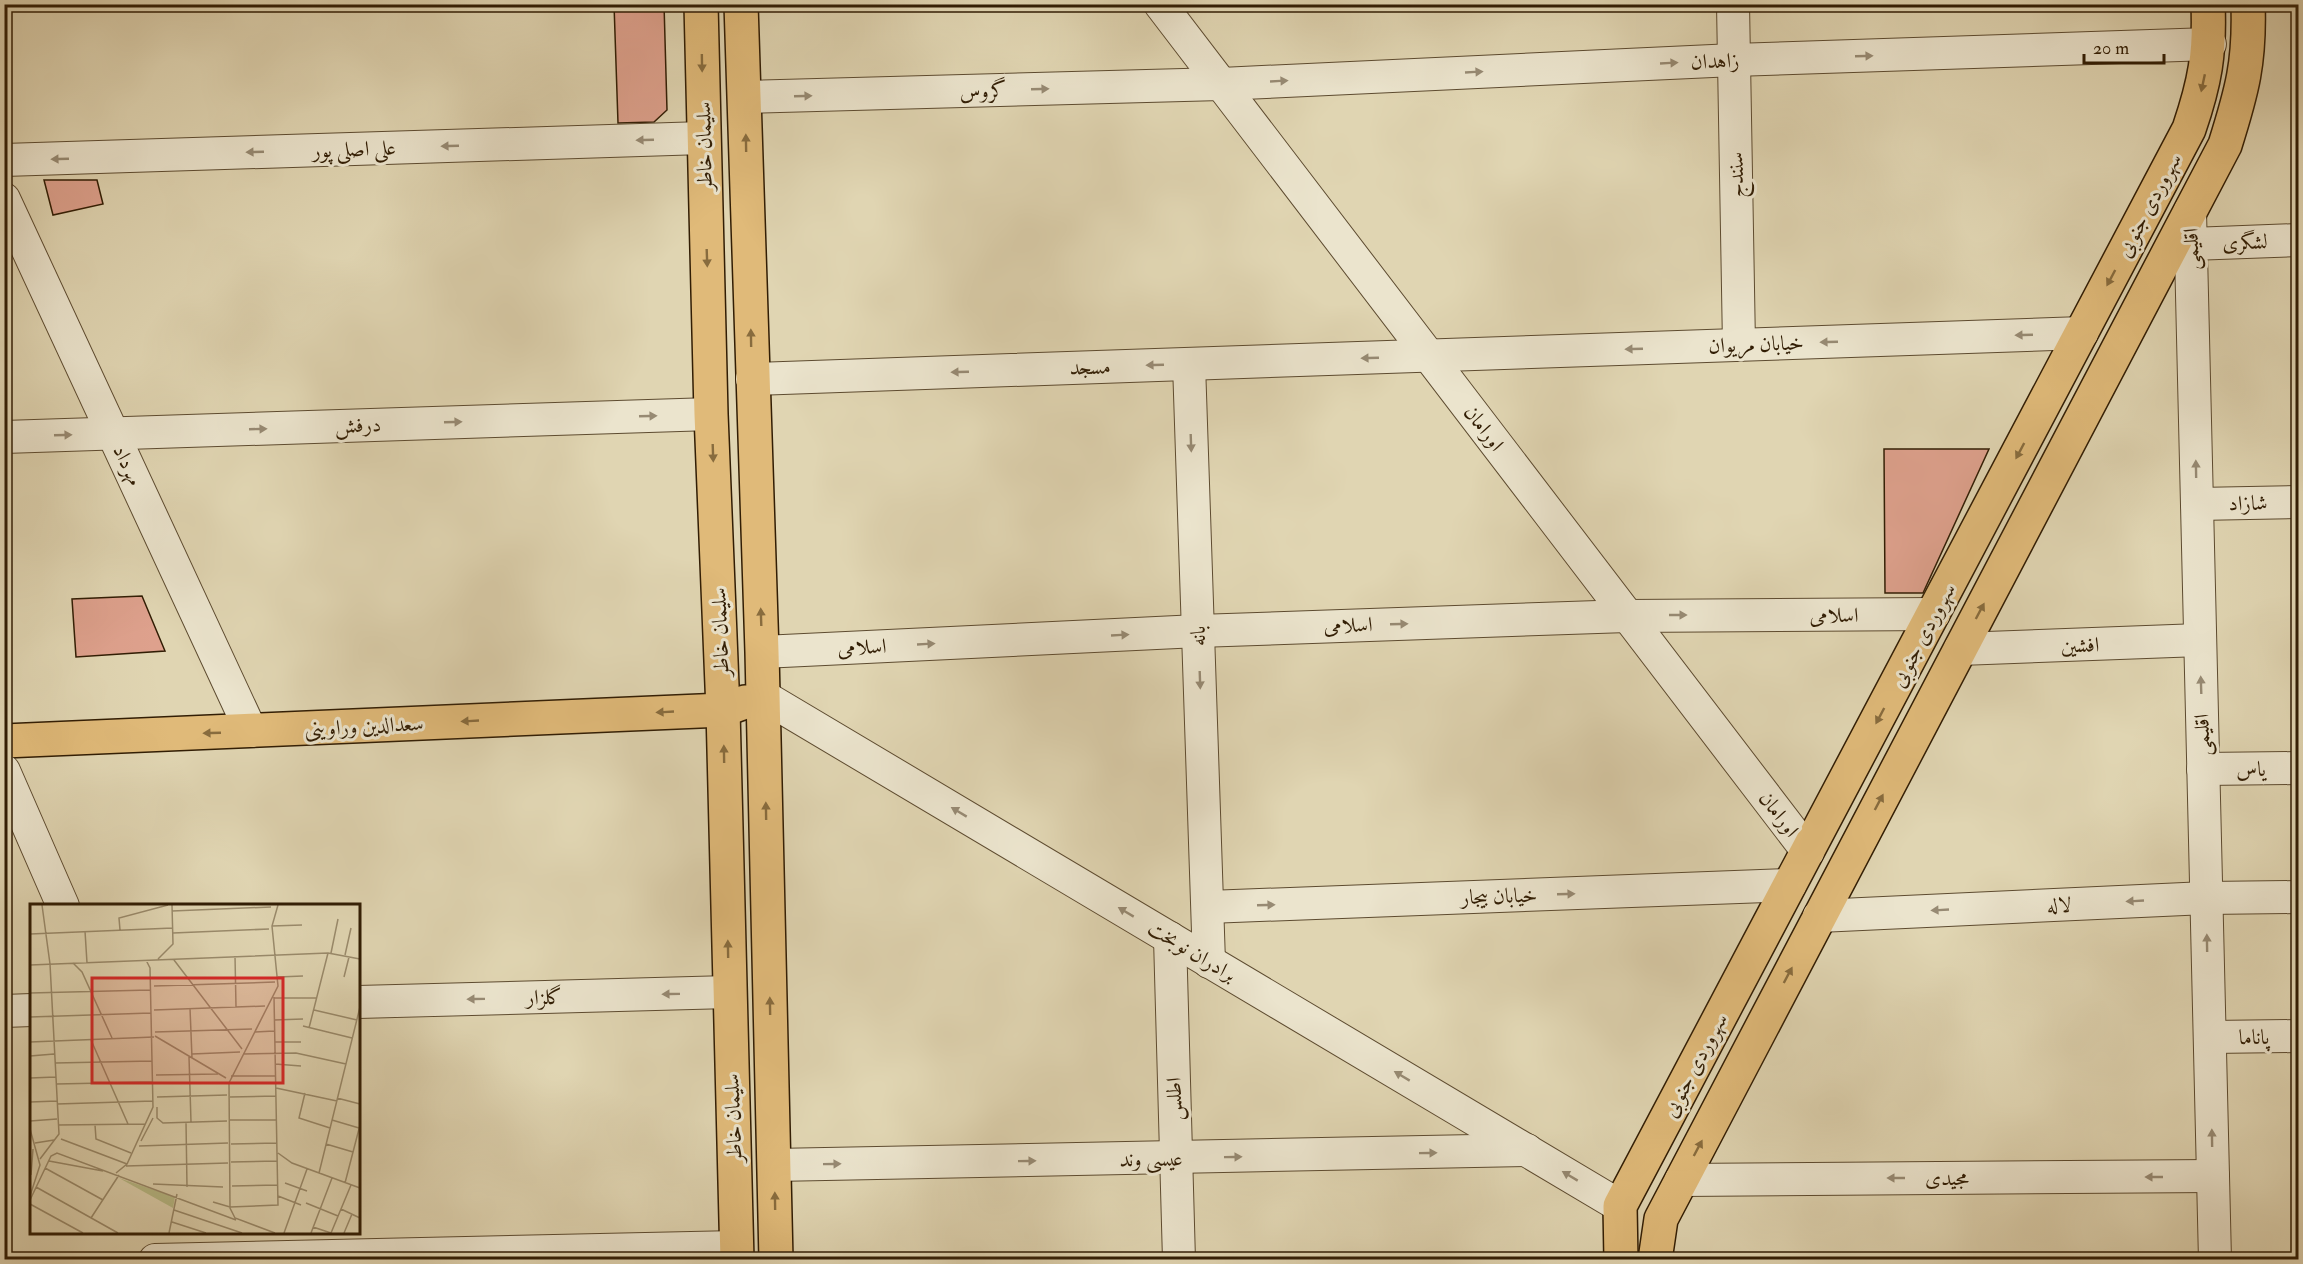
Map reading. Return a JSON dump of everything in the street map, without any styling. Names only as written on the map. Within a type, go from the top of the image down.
[{"type":"main road","name":"سلیمان خاطر","points":[[701,4],[703,138],[723,710],[737,1253]]},
{"type":"main road","name":"سلیمان خاطر","points":[[741,4],[762,652],[776,1260]]},
{"type":"main road","name":"سهروردی جنوبی","points":[[1621,1260],[1620,1206],[2189,129],[2204,86],[2210,44],[2208,4]]},
{"type":"main road","name":"سهروردی جنوبی","points":[[1655,1260],[1660,1219],[2225,146],[2243,89],[2250,48],[2248,4]]},
{"type":"main road","points":[[2082,333],[2116,351]]},
{"type":"main road","name":"سعدالدین وراوینی","points":[[4,741],[723,710],[763,696]]},
{"type":"street","name":"اورامان","points":[[1160,4],[1808,852]]},
{"type":"street","name":"سنندج","points":[[1733,4],[1739,345]]},
{"type":"street","name":"زاهدان","points":[[1221,84],[1734,60],[2210,44]]},
{"type":"street","name":"گروس","points":[[745,97],[1221,84]]},
{"type":"street","name":"علی اصلی پور","points":[[4,160],[703,138]]},
{"type":"street","name":"مهرداد","points":[[4,198],[251,731]]},
{"type":"street","name":"اقلیمی","points":[[2190,211],[2215,1260]]},
{"type":"street","name":"لشگری","points":[[2191,244],[2298,240]]},
{"type":"street","name":"خیابان مریوان","points":[[1429,356],[2082,333]]},
{"type":"street","name":"مسجد","points":[[752,379],[1429,356]]},
{"type":"street","name":"بانه","points":[[1189,364],[1209,962]]},
{"type":"street","name":"درفش","points":[[4,437],[711,414]]},
{"type":"street","name":"شازاد","points":[[2197,504],[2298,502]]},
{"type":"street","name":"اسلامی","points":[[762,652],[1198,631],[1628,616],[1934,614]]},
{"type":"street","name":"افشین","points":[[1960,649],[2200,640]]},
{"type":"street","name":"برادران نوبخت","points":[[763,696],[1620,1206]]},
{"type":"street","name":"یاس","points":[[2203,769],[2298,768]]},
{"type":"street","points":[[4,771],[62,904]]},
{"type":"street","name":"خیابان بیجار","points":[[1208,907],[1790,885]]},
{"type":"street","name":"لاله","points":[[1819,916],[2206,898],[2298,897]]},
{"type":"street","name":"اطلس","points":[[1170,938],[1179,1260]]},
{"type":"street","name":"گلزار","points":[[360,1002],[729,992]]},
{"type":"street","points":[[4,1011],[30,1010]]},
{"type":"street","name":"پاناما","points":[[2210,1037],[2298,1036]]},
{"type":"street","name":"عیسی وند","points":[[774,1165],[1175,1159],[1527,1150]]},
{"type":"street","name":"مجیدی","points":[[1681,1179],[2213,1176]]},
{"type":"street","points":[[155,1260],[212,1250],[737,1253]]},
{"type":"building","points":[[614,4],[664,4],[667,110],[654,122],[618,123]]},
{"type":"building","points":[[44,180],[97,180],[103,204],[53,215]]},
{"type":"building","points":[[1884,449],[1989,449],[1923,593],[1885,593]]},
{"type":"building","points":[[142,596],[165,651],[76,657],[72,599]]}]
